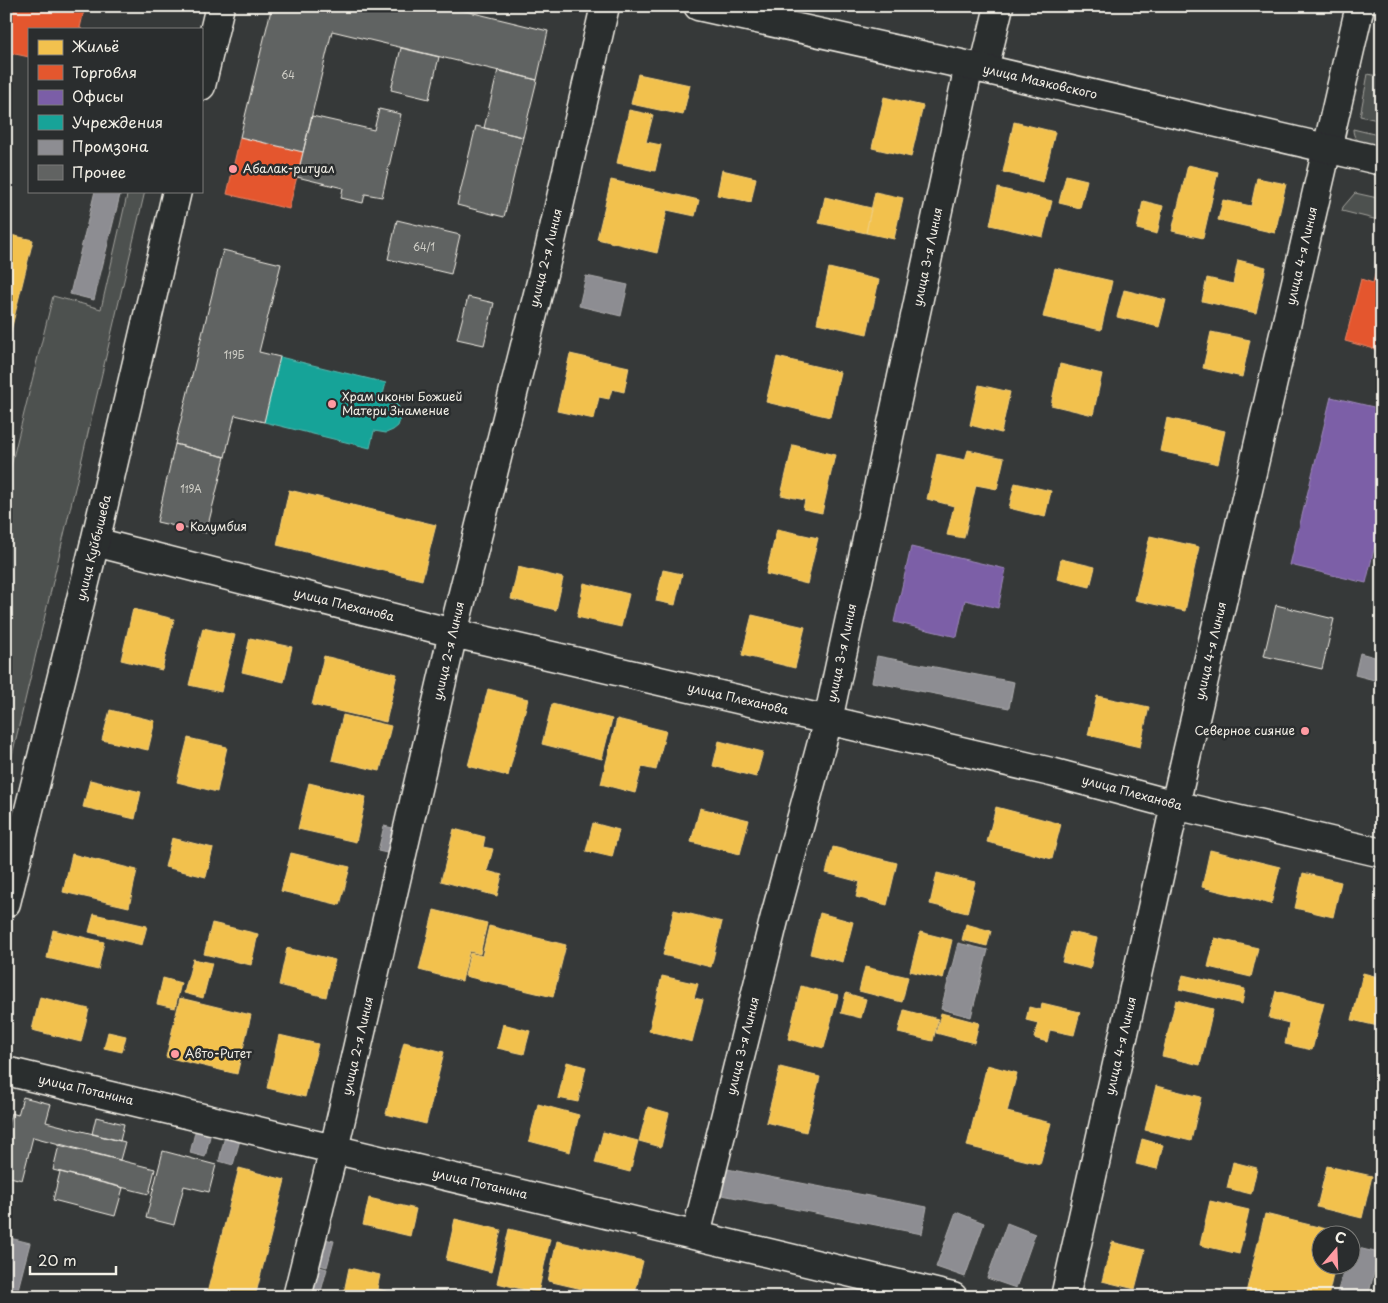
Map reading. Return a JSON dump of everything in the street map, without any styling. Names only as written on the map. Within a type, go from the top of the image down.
[{"type":"street","points":[[202,82],[220,6]]},
{"type":"street","name":"улица 2-я Линия","points":[[298,1297],[453,633],[548,250],[605,6]]},
{"type":"street","name":"улица Маяковского","points":[[698,6],[1382,161]]},
{"type":"street","name":"улица 3-я Линия","points":[[696,1235],[775,916],[828,720],[977,68],[999,6]]},
{"type":"street","name":"улица 4-я Линия","points":[[1065,1297],[1175,805],[1360,6]]},
{"type":"street","name":"улица Куйбышева","points":[[6,903],[95,542],[177,192]]},
{"type":"street","name":"улица Плеханова","points":[[95,542],[453,633],[1051,772],[1175,805],[1382,852]]},
{"type":"street","name":"улица Потанина","points":[[6,1071],[953,1297]]},
{"type":"shaded area","points":[[1368,74],[1382,77],[1382,121],[1360,116]]},
{"type":"shaded area","points":[[1353,129],[1382,136],[1382,147],[1359,141]]},
{"type":"shaded area","points":[[128,192],[145,192],[6,781],[6,486],[53,296],[101,309]]},
{"type":"shaded area","points":[[1355,193],[1382,199],[1382,221],[1342,211],[1343,207]]},
{"type":"building: Жильё","points":[[638,74],[690,85],[683,115],[631,104]]},
{"type":"building: Жильё","points":[[884,97],[923,106],[911,157],[872,148]]},
{"type":"building: Жильё","points":[[629,110],[653,115],[646,142],[661,145],[655,171],[617,163]]},
{"type":"building: Жильё","points":[[1014,122],[1055,132],[1043,182],[1003,172]]},
{"type":"building: Жильё","points":[[1188,165],[1218,172],[1203,238],[1172,231]]},
{"type":"building: Жильё","points":[[722,170],[756,178],[751,202],[717,195]]},
{"type":"building: Жильё","points":[[1066,175],[1087,180],[1080,208],[1059,203]]},
{"type":"building: Жильё","points":[[1257,178],[1286,184],[1275,233],[1218,220],[1223,200],[1251,206]]},
{"type":"building: Жильё","points":[[611,180],[699,200],[695,216],[667,210],[657,253],[597,239]]},
{"type":"building: Жильё","points":[[998,188],[1052,201],[1043,237],[990,225]]},
{"type":"building: Жильё","points":[[875,192],[903,198],[894,239],[866,233]]},
{"type":"building: Жильё","points":[[825,197],[871,208],[866,233],[819,223]]},
{"type":"building: Жильё","points":[[1143,201],[1163,206],[1157,234],[1137,229]]},
{"type":"building: Жильё","points":[[6,234],[33,240],[6,351]]},
{"type":"building: Жильё","points":[[1238,260],[1266,267],[1256,313],[1202,301],[1207,278],[1233,284]]},
{"type":"building: Жильё","points":[[829,268],[879,280],[867,334],[817,323]]},
{"type":"building: Жильё","points":[[1055,268],[1112,281],[1101,330],[1043,317]]},
{"type":"building: Жильё","points":[[1124,290],[1166,300],[1159,327],[1117,317]]},
{"type":"building: Жильё","points":[[1211,332],[1250,340],[1242,377],[1203,368]]},
{"type":"building: Жильё","points":[[570,354],[629,367],[624,392],[612,389],[609,399],[599,397],[594,419],[557,411]]},
{"type":"building: Жильё","points":[[777,357],[840,372],[830,417],[766,402]]},
{"type":"building: Жильё","points":[[1060,364],[1102,374],[1093,415],[1051,405]]},
{"type":"building: Жильё","points":[[979,385],[1010,392],[1001,433],[970,425]]},
{"type":"building: Жильё","points":[[1167,418],[1225,431],[1218,464],[1160,451]]},
{"type":"building: Жильё","points":[[793,445],[835,455],[822,513],[803,509],[805,500],[781,495]]},
{"type":"building: Жильё","points":[[968,450],[1004,458],[997,489],[976,485],[964,538],[947,535],[954,506],[927,499],[937,454],[965,460]]},
{"type":"building: Жильё","points":[[1015,483],[1051,491],[1045,517],[1009,508]]},
{"type":"building: Жильё","points":[[289,490],[436,525],[422,580],[277,545]]},
{"type":"building: Жильё","points":[[777,529],[818,538],[807,584],[766,574]]},
{"type":"building: Жильё","points":[[1150,536],[1199,547],[1185,611],[1135,600]]},
{"type":"building: Жильё","points":[[1061,559],[1095,567],[1090,587],[1057,579]]},
{"type":"building: Жильё","points":[[518,567],[563,578],[556,610],[511,599]]},
{"type":"building: Жильё","points":[[663,570],[682,574],[675,605],[656,601]]},
{"type":"building: Жильё","points":[[584,583],[629,594],[621,627],[577,617]]},
{"type":"building: Жильё","points":[[133,609],[174,619],[162,670],[121,660]]},
{"type":"building: Жильё","points":[[752,615],[805,627],[795,668],[742,655]]},
{"type":"building: Жильё","points":[[203,628],[235,635],[221,692],[189,685]]},
{"type":"building: Жильё","points":[[250,638],[292,647],[284,682],[242,672]]},
{"type":"building: Жильё","points":[[324,656],[397,674],[386,722],[312,705]]},
{"type":"building: Жильё","points":[[488,689],[528,699],[508,776],[468,766]]},
{"type":"building: Жильё","points":[[1097,696],[1149,707],[1140,747],[1088,735]]},
{"type":"building: Жильё","points":[[552,704],[612,719],[602,759],[542,744]]},
{"type":"building: Жильё","points":[[110,710],[155,721],[148,750],[102,740]]},
{"type":"building: Жильё","points":[[343,715],[391,726],[380,771],[332,760]]},
{"type":"building: Жильё","points":[[617,719],[666,731],[656,770],[642,767],[635,793],[601,784]]},
{"type":"building: Жильё","points":[[188,738],[227,747],[217,792],[177,782]]},
{"type":"building: Жильё","points":[[719,741],[763,752],[756,777],[713,766]]},
{"type":"building: Жильё","points":[[90,780],[141,792],[135,819],[83,807]]},
{"type":"building: Жильё","points":[[309,783],[366,797],[356,842],[298,829]]},
{"type":"building: Жильё","points":[[996,807],[1061,824],[1052,859],[987,842]]},
{"type":"building: Жильё","points":[[700,808],[749,820],[740,854],[691,842]]},
{"type":"building: Жильё","points":[[593,823],[619,830],[612,857],[586,851]]},
{"type":"building: Жильё","points":[[454,829],[485,837],[483,847],[493,849],[487,871],[502,875],[497,896],[441,881]]},
{"type":"building: Жильё","points":[[172,838],[213,848],[206,877],[165,867]]},
{"type":"building: Жильё","points":[[833,847],[897,863],[887,905],[856,897],[860,882],[826,873]]},
{"type":"building: Жильё","points":[[1210,850],[1280,867],[1271,904],[1202,887]]},
{"type":"building: Жильё","points":[[291,853],[350,867],[340,905],[281,891]]},
{"type":"building: Жильё","points":[[72,854],[137,870],[129,907],[63,892]]},
{"type":"building: Жильё","points":[[937,873],[975,882],[967,913],[930,904]]},
{"type":"building: Жильё","points":[[1303,873],[1341,882],[1333,917],[1295,908]]},
{"type":"building: Жильё","points":[[434,910],[487,923],[480,954],[469,951],[462,981],[419,970]]},
{"type":"building: Жильё","points":[[674,910],[722,922],[711,967],[663,955]]},
{"type":"building: Жильё","points":[[820,913],[853,922],[843,962],[810,954]]},
{"type":"building: Жильё","points":[[94,914],[147,926],[142,945],[89,932]]},
{"type":"building: Жильё","points":[[212,923],[258,934],[251,965],[204,954]]},
{"type":"building: Жильё","points":[[966,924],[991,931],[987,946],[962,940]]},
{"type":"building: Жильё","points":[[489,926],[566,945],[553,997],[465,976],[470,953],[482,956]]},
{"type":"building: Жильё","points":[[53,930],[104,942],[98,970],[47,958]]},
{"type":"building: Жильё","points":[[920,932],[952,940],[943,979],[910,971]]},
{"type":"building: Жильё","points":[[1070,932],[1097,938],[1090,969],[1062,962]]},
{"type":"building: Жильё","points":[[1215,938],[1258,948],[1251,977],[1208,967]]},
{"type":"building: Жильё","points":[[287,948],[335,960],[326,997],[279,985]]},
{"type":"building: Жильё","points":[[193,959],[212,963],[203,998],[184,993]]},
{"type":"building: Жильё","points":[[865,967],[908,977],[902,1002],[859,991]]},
{"type":"building: Жильё","points":[[1363,973],[1382,978],[1382,1027],[1352,1020]]},
{"type":"building: Жильё","points":[[1183,975],[1245,989],[1242,1004],[1179,989]]},
{"type":"building: Жильё","points":[[662,976],[698,984],[694,998],[703,1000],[692,1042],[649,1031]]},
{"type":"building: Жильё","points":[[163,978],[181,983],[175,1008],[157,1004]]},
{"type":"building: Жильё","points":[[801,986],[838,995],[824,1048],[788,1039]]},
{"type":"building: Жильё","points":[[1276,991],[1324,1003],[1312,1050],[1285,1044],[1289,1023],[1269,1018]]},
{"type":"building: Жильё","points":[[846,993],[866,999],[861,1018],[841,1013]]},
{"type":"building: Жильё","points":[[40,997],[89,1009],[81,1042],[32,1030]]},
{"type":"building: Жильё","points":[[180,998],[251,1015],[237,1074],[166,1057]]},
{"type":"building: Жильё","points":[[1176,1000],[1213,1009],[1200,1065],[1162,1056]]},
{"type":"building: Жильё","points":[[1042,1003],[1080,1012],[1074,1035],[1050,1030],[1047,1042],[1034,1038],[1038,1023],[1026,1020],[1029,1007],[1041,1010]]},
{"type":"building: Жильё","points":[[904,1010],[938,1019],[933,1041],[898,1033]]},
{"type":"building: Жильё","points":[[941,1013],[979,1023],[974,1043],[936,1033]]},
{"type":"building: Жильё","points":[[503,1024],[530,1031],[524,1054],[497,1048]]},
{"type":"building: Жильё","points":[[108,1032],[126,1036],[122,1052],[104,1048]]},
{"type":"building: Жильё","points":[[279,1035],[318,1044],[305,1097],[267,1088]]},
{"type":"building: Жильё","points":[[404,1042],[444,1052],[426,1124],[386,1114]]},
{"type":"building: Жильё","points":[[567,1062],[586,1067],[578,1102],[558,1098]]},
{"type":"building: Жильё","points":[[987,1065],[1017,1073],[1007,1112],[1051,1123],[1040,1164],[967,1146]]},
{"type":"building: Жильё","points":[[780,1067],[820,1077],[806,1132],[766,1122]]},
{"type":"building: Жильё","points":[[1156,1086],[1201,1097],[1191,1141],[1145,1130]]},
{"type":"building: Жильё","points":[[538,1104],[579,1115],[570,1152],[529,1141]]},
{"type":"building: Жильё","points":[[648,1107],[669,1113],[661,1147],[639,1141]]},
{"type":"building: Жильё","points":[[603,1132],[638,1141],[630,1172],[595,1163]]},
{"type":"building: Жильё","points":[[1142,1139],[1163,1145],[1157,1169],[1136,1164]]},
{"type":"building: Жильё","points":[[1233,1162],[1257,1168],[1251,1194],[1227,1188]]},
{"type":"building: Жильё","points":[[1327,1166],[1372,1176],[1362,1218],[1317,1207]]},
{"type":"building: Жильё","points":[[239,1168],[285,1180],[255,1297],[206,1297]]},
{"type":"building: Жильё","points":[[369,1198],[416,1209],[410,1236],[363,1225]]},
{"type":"building: Жильё","points":[[1210,1201],[1249,1210],[1239,1254],[1200,1245]]},
{"type":"building: Жильё","points":[[1265,1214],[1314,1226],[1310,1226],[1310,1276],[1333,1276],[1328,1297],[1245,1297]]},
{"type":"building: Жильё","points":[[455,1219],[501,1230],[491,1272],[446,1260]]},
{"type":"building: Жильё","points":[[509,1229],[550,1239],[538,1293],[497,1283]]},
{"type":"building: Жильё","points":[[557,1241],[643,1261],[634,1297],[616,1297],[548,1281]]},
{"type":"building: Жильё","points":[[1112,1242],[1145,1250],[1135,1289],[1102,1281]]},
{"type":"building: Жильё","points":[[349,1268],[380,1275],[377,1289],[390,1292],[389,1297],[343,1297]]},
{"type":"building: Торговля","points":[[6,6],[85,6],[80,28],[28,28],[28,57],[6,52]]},
{"type":"building: Торговля","points":[[240,137],[303,152],[289,209],[227,194]]},
{"type":"building: Торговля","points":[[1381,251],[1382,351],[1345,341],[1361,279],[1373,283]]},
{"type":"building: Офисы","points":[[1331,397],[1382,409],[1382,533],[1378,532],[1366,583],[1290,565]]},
{"type":"building: Офисы","points":[[911,547],[1006,569],[998,608],[965,600],[957,637],[894,622]]},
{"type":"building: Учреждения","name":"Храм иконы Божией Матери Знамение","points":[[280,357],[386,383],[382,398],[394,402],[399,407],[401,413],[398,426],[386,433],[374,431],[370,448],[264,422]]},
{"type":"building: Промзона","points":[[95,192],[121,192],[94,300],[70,294]]},
{"type":"building: Промзона","points":[[586,276],[628,285],[621,316],[579,306]]},
{"type":"building: Промзона","points":[[1360,653],[1382,659],[1382,682],[1355,675]]},
{"type":"building: Промзона","points":[[877,656],[1014,682],[1009,708],[872,682]]},
{"type":"building: Промзона","points":[[384,826],[397,829],[391,854],[378,851]]},
{"type":"building: Промзона","points":[[958,943],[988,950],[971,1017],[941,1009]]},
{"type":"building: Промзона","points":[[196,1128],[211,1132],[205,1157],[190,1153]]},
{"type":"building: Промзона","points":[[225,1136],[240,1140],[233,1165],[219,1161]]},
{"type":"building: Промзона","points":[[722,1168],[927,1207],[922,1234],[717,1194]]},
{"type":"building: Промзона","points":[[956,1212],[984,1223],[965,1277],[936,1267]]},
{"type":"building: Промзона","points":[[1007,1223],[1035,1234],[1016,1288],[987,1278]]},
{"type":"building: Промзона","points":[[6,1237],[30,1243],[16,1297],[6,1297]]},
{"type":"building: Промзона","points":[[319,1238],[334,1241],[327,1267],[313,1263]]},
{"type":"building: Промзона","points":[[1360,1248],[1379,1253],[1368,1297],[1336,1297],[1342,1276],[1360,1276]]},
{"type":"building: Промзона","points":[[312,1265],[327,1269],[320,1295],[305,1292]]},
{"type":"building: Прочее","points":[[272,6],[445,6],[548,31],[537,80],[332,31],[303,152],[240,137]]},
{"type":"building: Прочее","points":[[401,48],[439,57],[429,99],[391,90]]},
{"type":"building: Прочее","points":[[498,70],[537,80],[523,137],[484,128]]},
{"type":"building: Прочее","points":[[379,109],[401,114],[382,197],[365,194],[363,203],[341,198],[343,188],[297,177],[312,116],[374,130]]},
{"type":"building: Прочее","points":[[476,126],[523,137],[504,217],[457,205]]},
{"type":"building: Прочее","points":[[397,220],[460,235],[451,274],[388,259]]},
{"type":"building: Прочее","points":[[223,250],[281,264],[259,352],[280,357],[264,422],[235,415],[225,457],[175,444]]},
{"type":"building: Прочее","points":[[468,297],[494,303],[484,345],[457,339]]},
{"type":"building: Прочее","points":[[175,444],[225,457],[206,533],[157,522]]},
{"type":"building: Прочее","points":[[1276,605],[1334,619],[1322,669],[1264,656]]},
{"type":"building: Прочее","points":[[23,1097],[51,1104],[46,1122],[125,1142],[120,1160],[33,1137],[22,1180],[6,1176],[6,1132],[11,1113],[18,1115]]},
{"type":"building: Прочее","points":[[96,1117],[124,1124],[120,1141],[92,1134]]},
{"type":"building: Прочее","points":[[59,1145],[155,1169],[149,1194],[53,1170]]},
{"type":"building: Прочее","points":[[163,1151],[216,1165],[209,1192],[184,1186],[174,1225],[146,1218]]},
{"type":"building: Прочее","points":[[60,1172],[123,1188],[115,1216],[53,1200]]},
{"type":"place","name":"Абалак-ритуал","points":[[233,169]]},
{"type":"place","name":"Храм иконы Божией Матери Знамение","points":[[332,404]]},
{"type":"place","name":"Колумбия","points":[[180,527]]},
{"type":"place","name":"Северное сияние","points":[[1305,731]]},
{"type":"place","name":"Авто-Ритет","points":[[175,1054]]}]
